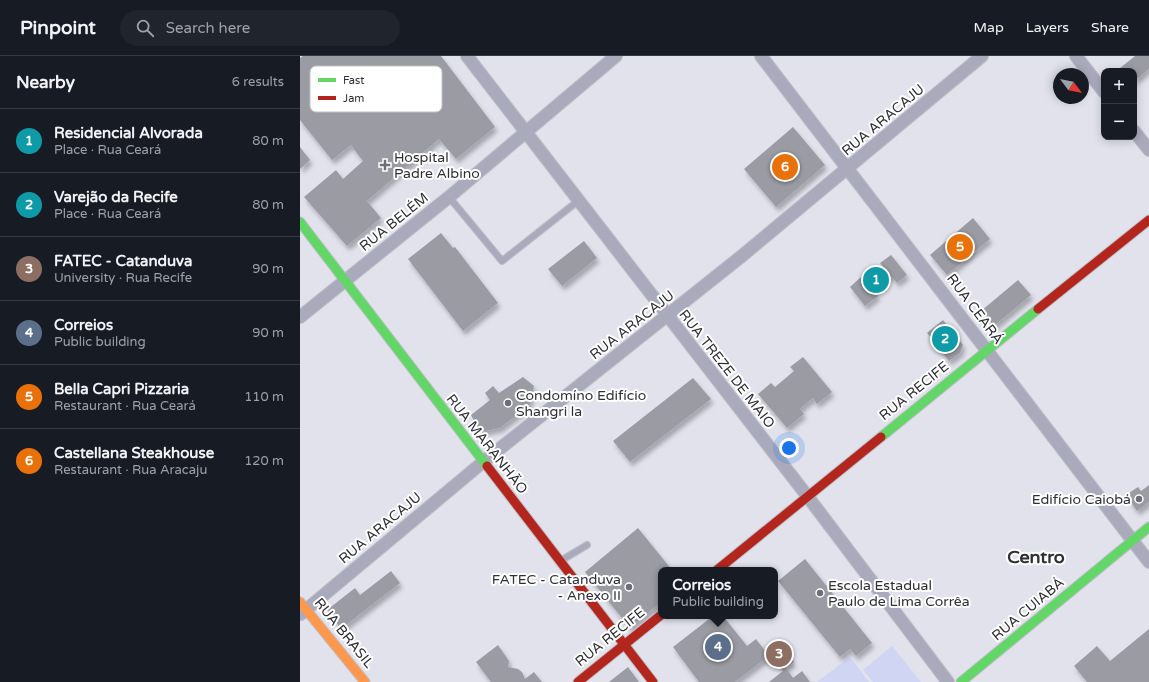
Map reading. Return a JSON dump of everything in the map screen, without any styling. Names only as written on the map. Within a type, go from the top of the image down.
[{"type":"main road","name":"RUA RECIFE","points":[[721,567],[1149,220]]},
{"type":"main road","name":"RUA MARANHÃO","points":[[300,222],[623,645],[653,682]]},
{"type":"main road","name":"RUA CUIABÁ","points":[[961,682],[1149,527]]},
{"type":"main road","name":"RUA BRASIL","points":[[302,609],[365,682]]},
{"type":"main road","name":"RUA RECIFE","points":[[578,682],[658,617]]},
{"type":"street","name":"RUA TREZE DE MAIO","points":[[467,56],[578,202],[808,497],[948,682]]},
{"type":"street","name":"RUA BELÉM","points":[[300,317],[449,197],[616,56]]},
{"type":"street","name":"RUA CEARÁ","points":[[761,56],[1149,562]]},
{"type":"street","name":"RUA ARACAJU","points":[[302,609],[483,462],[667,317],[848,169],[982,56]]},
{"type":"street","points":[[1076,56],[1101,88]]},
{"type":"street","points":[[1137,135],[1149,150]]},
{"type":"lane","points":[[449,197],[502,261],[578,202]]},
{"type":"lane","points":[[560,561],[588,545]]},
{"type":"shaded area","points":[[892,646],[921,682],[873,682],[863,670]]},
{"type":"shaded area","points":[[850,657],[869,682],[817,682]]},
{"type":"building","points":[[303,56],[441,56],[495,127],[456,159],[439,139],[367,201],[381,218],[347,246],[304,197],[336,170],[343,179],[363,161],[351,145],[332,160],[300,120],[300,58]]},
{"type":"building","points":[[1135,56],[1149,56],[1149,69],[1137,79],[1137,68],[1120,68]]},
{"type":"building","points":[[793,127],[825,165],[776,207],[744,169]]},
{"type":"building","points":[[300,147],[310,160],[300,169]]},
{"type":"building","points":[[973,218],[990,239],[947,275],[930,255]]},
{"type":"building","points":[[441,233],[453,248],[455,247],[498,303],[463,331],[408,259]]},
{"type":"building","points":[[584,241],[597,258],[562,286],[548,269]]},
{"type":"building","points":[[891,255],[907,275],[897,283],[890,275],[873,289],[878,296],[865,306],[850,287],[861,277],[865,282],[883,267],[880,263]]},
{"type":"building","points":[[1018,280],[1031,295],[994,326],[981,311]]},
{"type":"building","points":[[943,320],[963,345],[960,353],[949,361],[927,333]]},
{"type":"building","points":[[803,357],[832,392],[817,404],[813,398],[800,409],[804,414],[787,428],[758,394],[771,383],[775,387],[794,371],[790,367]]},
{"type":"building","name":"Condomíno Edifício Shangri la","points":[[523,377],[534,386],[529,406],[500,428],[480,432],[471,415],[490,400],[485,393],[493,386],[499,393]]},
{"type":"building","points":[[693,378],[711,399],[630,462],[613,441]]},
{"type":"building","name":"Edifício Caiobá","points":[[1149,485],[1149,502],[1137,511],[1126,495],[1138,487],[1141,491]]},
{"type":"building","name":"FATEC - Catanduva - Anexo II","points":[[638,528],[670,567],[658,567],[658,605],[630,628],[585,572]]},
{"type":"building","points":[[805,559],[872,643],[856,656],[850,649],[840,657],[778,581]]},
{"type":"building","points":[[391,571],[400,583],[341,629],[327,610],[355,588],[360,595]]},
{"type":"building","points":[[709,619],[725,619],[747,646],[756,639],[769,656],[735,682],[699,682],[673,647]]},
{"type":"building","points":[[1149,629],[1149,682],[1087,682],[1074,666],[1097,646],[1110,661]]},
{"type":"building","points":[[780,644],[794,662],[786,668],[793,678],[802,671],[810,682],[769,682],[783,671],[768,653]]},
{"type":"building","points":[[498,645],[509,661],[508,667],[518,669],[522,672],[525,679],[534,672],[542,682],[491,682],[476,662]]},
{"type":"building","points":[[628,667],[639,682],[609,682]]},
{"type":"traffic: fast","points":[[300,222],[487,466]]},
{"type":"traffic: fast","points":[[881,437],[1038,309]]},
{"type":"traffic: fast","points":[[961,682],[1149,527]]},
{"type":"traffic: slow","points":[[300,602],[365,682]]},
{"type":"traffic: jam","points":[[1038,309],[1149,220]]},
{"type":"traffic: jam","points":[[721,567],[881,437]]},
{"type":"traffic: jam","points":[[487,466],[653,682]]},
{"type":"traffic: jam","points":[[578,682],[658,617]]},
{"type":"place","name":"Hospital Padre Albino","points":[[385,165]]},
{"type":"place","name":"Castellana Steakhouse","points":[[785,167]]},
{"type":"place","name":"Bella Capri Pizzaria","points":[[960,247]]},
{"type":"place","name":"Residencial Alvorada","points":[[876,280]]},
{"type":"place","name":"Varejão da Recife","points":[[945,339]]},
{"type":"place","name":"Condomíno Edifício Shangri la","points":[[508,403]]},
{"type":"place","name":"Edifício Caiobá","points":[[1139,499]]},
{"type":"place","name":"FATEC - Catanduva - Anexo II","points":[[629,587]]},
{"type":"place","name":"Escola Estadual Paulo de Lima Corrêa","points":[[820,593]]},
{"type":"place","name":"Correios","points":[[718,647]]},
{"type":"place","name":"FATEC - Catanduva","points":[[779,654]]},
{"type":"district","name":"Centro","points":[[1036,557]]}]
